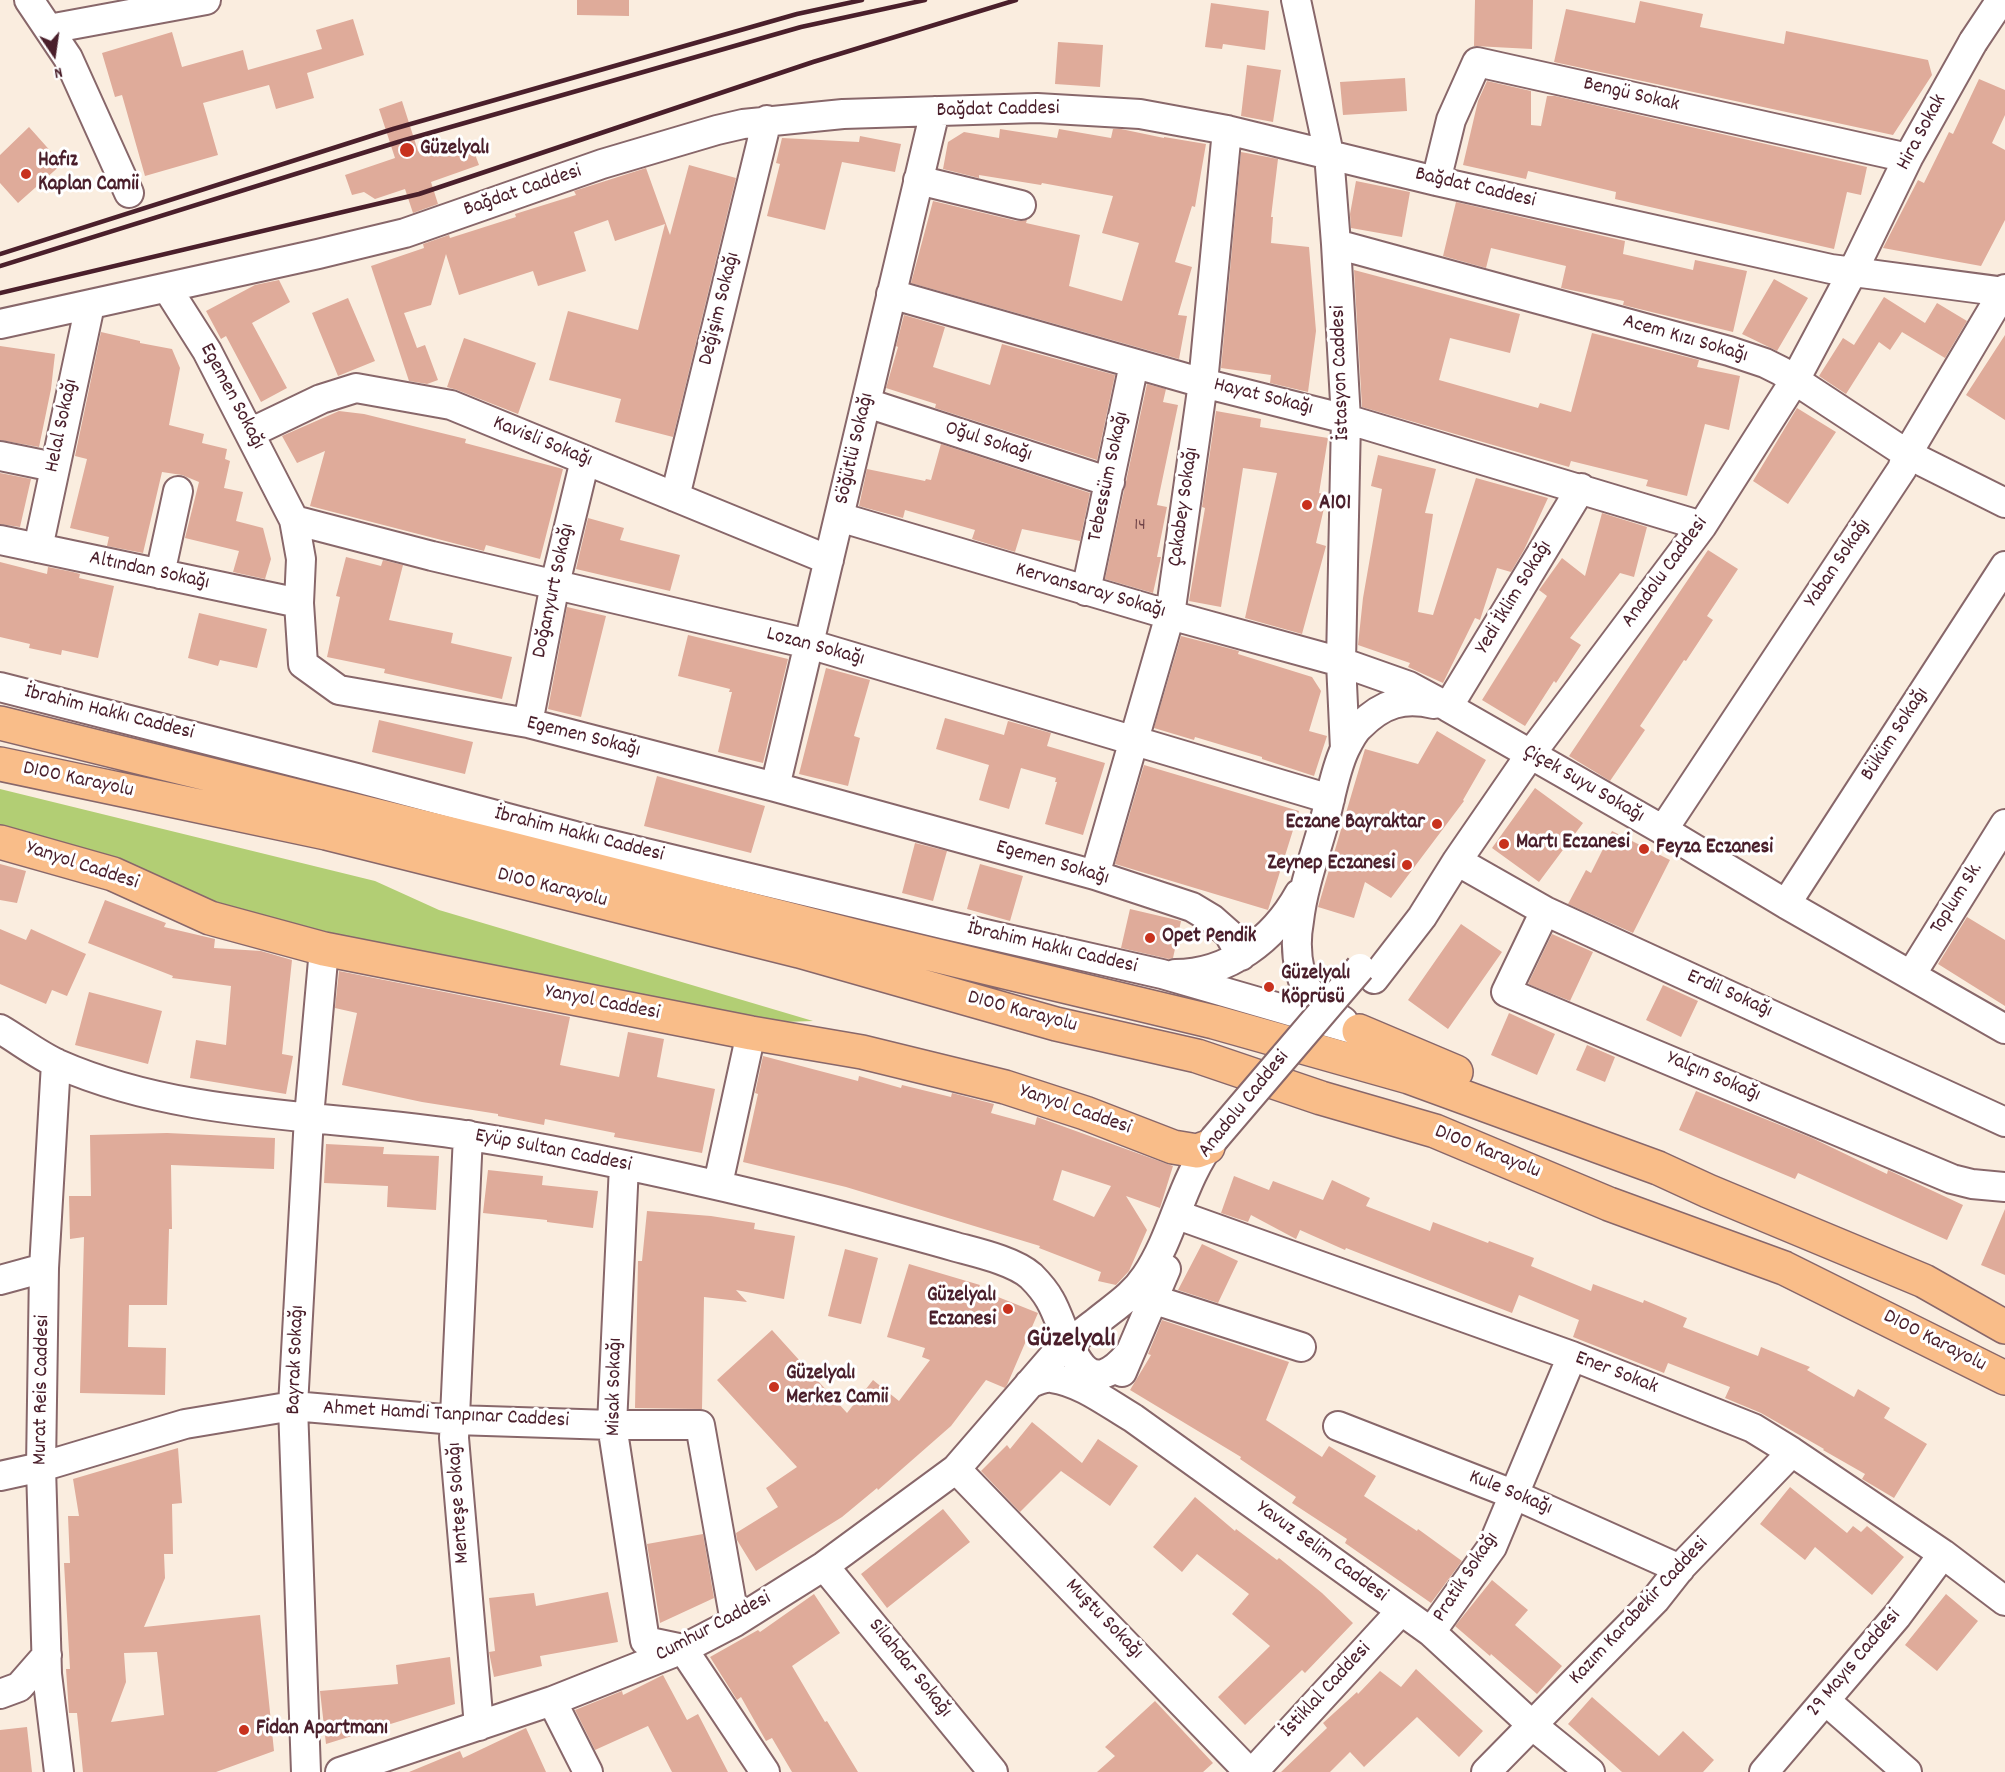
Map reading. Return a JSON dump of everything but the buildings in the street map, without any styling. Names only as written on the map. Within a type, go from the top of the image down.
[{"type":"main road","name":"D100 Karayolu","points":[[0,723],[504,847],[859,938],[1214,1022],[1409,1077],[1658,1168],[1924,1281],[2005,1327]]},
{"type":"main road","name":"D100 Karayolu","points":[[0,764],[326,833],[799,951],[1056,1024],[1197,1056],[1321,1098],[1436,1131],[1609,1204],[1784,1268],[2005,1378]]},
{"type":"main road","name":"Yanyol Caddesi","points":[[0,842],[113,874],[210,918],[324,949],[751,1033],[861,1052],[1005,1087],[1085,1113],[1173,1147],[1197,1151],[1219,1143]]},
{"type":"main road","points":[[1359,1031],[1504,1093],[1658,1168]]},
{"type":"street","points":[[29,0],[68,58],[129,193]]},
{"type":"street","points":[[49,29],[206,0]]},
{"type":"street","name":"İstasyon Caddesi","points":[[1296,0],[1329,154],[1336,244],[1346,419],[1341,662],[1345,750]]},
{"type":"street","name":"Hira Sokak","points":[[1853,271],[1908,158],[1973,42],[2001,0]]},
{"type":"street","name":"Bengü Sokak","points":[[1436,181],[1451,120],[1477,62],[1908,158]]},
{"type":"street","name":"Bağdat Caddesi","points":[[0,324],[405,233],[602,164],[717,130],[767,120],[843,114],[1037,108],[1140,114],[1227,130],[1436,181],[1831,269],[2005,291]]},
{"type":"street","name":"Söğütlü Sokağı","points":[[774,787],[840,518],[935,111]]},
{"type":"street","name":"Değişim Sokağı","points":[[675,497],[767,120]]},
{"type":"street","name":"Çakabey Sokağı","points":[[1095,875],[1170,615],[1203,383],[1227,130]]},
{"type":"street","points":[[918,180],[1021,205]]},
{"type":"street","name":"Acem Kızı Sokağı","points":[[1336,244],[1729,351],[1765,363],[1795,380],[1907,454],[2005,503]]},
{"type":"street","name":"Anadolu Caddesi","points":[[1029,1384],[1120,1304],[1146,1277],[1196,1165],[1219,1143],[1367,974],[1422,917],[1457,861],[1530,755],[1702,526],[1795,380],[1853,271]]},
{"type":"street","name":"Egemen Sokağı","points":[[167,288],[207,351],[294,520],[301,559],[299,603],[303,664],[339,690],[528,723],[774,787],[1095,875],[1192,907],[1212,919],[1229,934],[1241,956]]},
{"type":"street","name":"Yaban Sokağı","points":[[1663,830],[1902,469],[1907,454],[2005,291]]},
{"type":"street","name":"Hayat Sokağı","points":[[891,294],[1203,383],[1346,419],[1702,526]]},
{"type":"street","name":"Helal Sokağı","points":[[38,548],[90,305]]},
{"type":"street","name":"Tebessüm Sokağı","points":[[1086,591],[1134,364]]},
{"type":"street","name":"Kavisli Sokağı","points":[[250,433],[321,399],[356,388],[451,405],[829,560]]},
{"type":"street","name":"Oğul Sokağı","points":[[867,403],[1110,482]]},
{"type":"street","points":[[0,456],[54,467]]},
{"type":"street","name":"Doğanyurt Sokağı","points":[[528,723],[555,584],[585,460]]},
{"type":"street","name":"Yedi İklim Sokağı","points":[[1448,706],[1581,488]]},
{"type":"street","points":[[160,574],[178,492]]},
{"type":"street","name":"Kervansaray Sokağı","points":[[840,518],[1086,591],[1341,662]]},
{"type":"street","name":"Lozan Sokağı","points":[[294,520],[432,556],[809,644],[1330,799]]},
{"type":"street","name":"Altından Sokağı","points":[[0,540],[299,603]]},
{"type":"street","name":"Büküm Sokağı","points":[[1786,904],[2005,566]]},
{"type":"street","name":"Çiçek Suyu Sokağı","points":[[1341,662],[1409,686],[1448,706],[2005,1029]]},
{"type":"street","name":"İbrahim Hakkı Caddesi","points":[[0,687],[357,777],[575,836],[1162,974]]},
{"type":"street","name":"İstasyon Caddesi","points":[[1359,1031],[1316,1002],[1307,989],[1297,954],[1299,918],[1330,799],[1345,750],[1359,727],[1380,709],[1398,702],[1418,700],[1448,706]]},
{"type":"street","name":"Toplum Sk.","points":[[1911,975],[2005,824]]},
{"type":"street","name":"Erdil Sokağı","points":[[1457,861],[1545,911],[2005,1122]]},
{"type":"street","points":[[1162,974],[1187,974],[1208,969],[1241,956],[1276,928],[1290,912],[1308,880]]},
{"type":"street","name":"Yalçın Sokağı","points":[[1545,911],[1506,992],[1953,1179],[1972,1184],[2005,1186]]},
{"type":"street","name":"Bayrak Sokağı","points":[[306,1772],[293,1406],[309,1117],[324,949]]},
{"type":"street","points":[[1162,974],[1359,1031]]},
{"type":"street","name":"Eyüp Sultan Caddesi","points":[[0,1029],[56,1063],[100,1080],[157,1095],[258,1113],[468,1135],[624,1165],[718,1184],[982,1255],[1028,1273],[1051,1301],[1074,1345]]},
{"type":"street","points":[[718,1184],[751,1033]]},
{"type":"street","name":"Murat Reis Caddesi","points":[[56,1063],[44,1268],[41,1467],[47,1674],[58,1772]]},
{"type":"street","name":"Menteşe Sokağı","points":[[468,1135],[454,1438],[478,1726]]},
{"type":"street","name":"Anadolu Caddesi","points":[[1133,1418],[1120,1392],[1119,1380],[1152,1299],[1189,1219],[1214,1173],[1219,1143]]},
{"type":"street","name":"Misak Sokağı","points":[[624,1165],[612,1425],[645,1641],[683,1649]]},
{"type":"street","name":"Ener Sokak","points":[[1189,1219],[1572,1356],[1753,1428],[1943,1554],[2005,1601]]},
{"type":"street","points":[[0,1280],[44,1268]]},
{"type":"street","points":[[1152,1299],[1301,1347]]},
{"type":"street","points":[[1074,1345],[1085,1369],[1091,1373],[1098,1374],[1113,1369],[1128,1355]]},
{"type":"street","name":"Pratik Sokağı","points":[[1431,1632],[1492,1548],[1572,1356]]},
{"type":"street","name":"Yavuz Selim Caddesi","points":[[1029,1384],[1043,1378],[1069,1383],[1133,1418],[1431,1632],[1532,1725],[1590,1772]]},
{"type":"street","name":"Cumhur Caddesi","points":[[340,1772],[388,1764],[478,1726],[552,1701],[683,1649],[735,1622],[824,1566],[956,1469],[1029,1384]]},
{"type":"street","name":"Ahmet Hamdi Tanpınar Caddesi","points":[[0,1476],[41,1467],[185,1424],[293,1406],[455,1420],[700,1425],[735,1622]]},
{"type":"street","name":"Kule Sokağı","points":[[1338,1426],[1515,1495],[1680,1569]]},
{"type":"street","name":"Kazım Karabekir Caddesi","points":[[1486,1772],[1655,1600],[1680,1569],[1792,1452]]},
{"type":"street","name":"Muştu Sokağı","points":[[956,1469],[1251,1772]]},
{"type":"street","name":"29 Mayıs Caddesi","points":[[1764,1772],[1896,1616],[1943,1554]]},
{"type":"street","name":"Silahdar Sokağı","points":[[824,1566],[993,1772]]},
{"type":"street","name":"İstiklal Caddesi","points":[[1251,1772],[1401,1611]]},
{"type":"street","points":[[683,1649],[765,1772]]},
{"type":"street","points":[[0,1694],[19,1687],[47,1655]]},
{"type":"street","points":[[552,1701],[588,1772]]},
{"type":"street","points":[[1826,1701],[1907,1772]]},
{"type":"green space","points":[[0,789],[375,881],[439,910],[813,1021],[754,1023],[318,934],[192,901],[28,833],[0,825]]},
{"type":"railway","points":[[0,254],[393,129],[797,14],[862,0]]},
{"type":"railway","points":[[0,266],[398,142],[801,27],[925,0]]},
{"type":"railway","points":[[0,293],[419,194],[813,62],[1016,0]]},
{"type":"railway","points":[[1993,0],[2005,3]]},
{"type":"place","name":"Güzelyalı","points":[[407,150]]},
{"type":"place","name":"Hafız Kaplan Camii","points":[[26,174]]},
{"type":"place","name":"A101","points":[[1307,505]]},
{"type":"place","name":"Eczane Bayraktar","points":[[1437,824]]},
{"type":"place","name":"Martı Eczanesi","points":[[1504,844]]},
{"type":"place","name":"Feyza Eczanesi","points":[[1644,849]]},
{"type":"place","name":"Zeynep Eczanesi","points":[[1407,865]]},
{"type":"place","name":"Opet Pendik","points":[[1150,938]]},
{"type":"place","name":"Güzelyalı Köprüsü","points":[[1269,987]]},
{"type":"place","name":"Güzelyalı Eczanesi","points":[[1008,1309]]},
{"type":"place","name":"Güzelyalı Merkez Camii","points":[[774,1387]]},
{"type":"place","name":"Fidan Apartmanı","points":[[244,1730]]},
{"type":"district","name":"Güzelyalı","points":[[1071,1341]]}]
